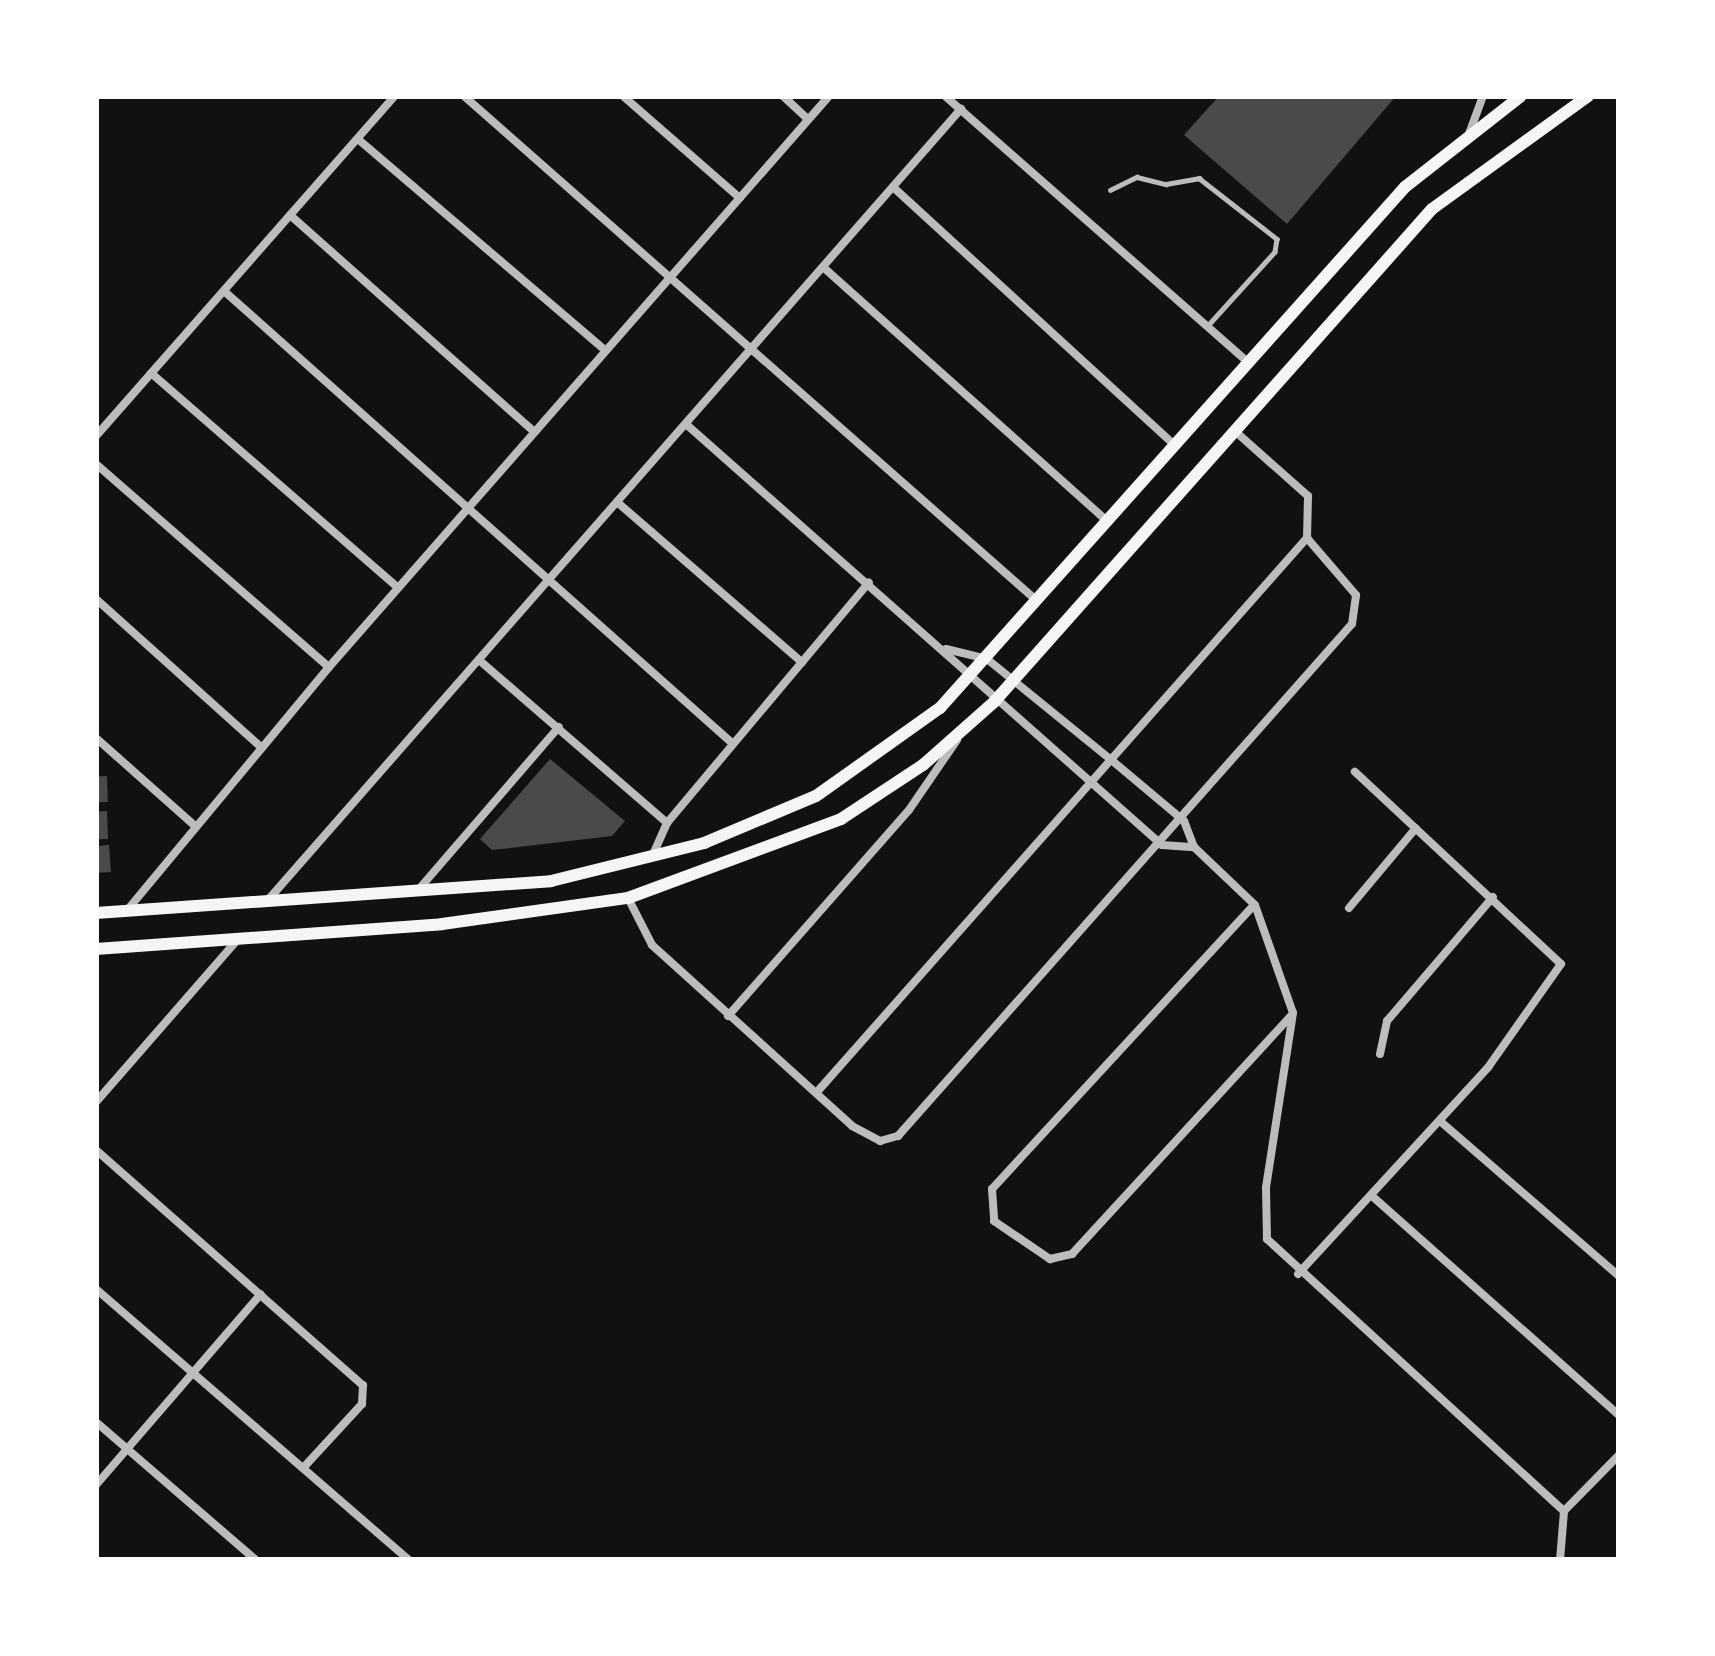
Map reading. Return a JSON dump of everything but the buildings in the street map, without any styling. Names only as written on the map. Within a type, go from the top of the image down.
[{"type":"main road","points":[[96,913],[551,881],[650,860],[816,796],[910,736],[969,679],[1405,187],[1521,96]]},
{"type":"main road","points":[[96,949],[442,924],[628,898],[809,836],[960,735],[1432,209],[1588,96]]},
{"type":"street","points":[[96,436],[395,96]]},
{"type":"street","points":[[464,96],[755,346],[1037,601]]},
{"type":"street","points":[[623,96],[740,198]]},
{"type":"street","points":[[783,96],[808,119]]},
{"type":"street","points":[[127,911],[329,667],[830,96]]},
{"type":"street","points":[[946,96],[1249,362]]},
{"type":"street","points":[[1469,134],[1478,98]]},
{"type":"street","points":[[268,900],[961,109]]},
{"type":"street","points":[[359,140],[605,350]]},
{"type":"street","points":[[892,187],[1175,445]]},
{"type":"street","points":[[290,215],[534,432]]},
{"type":"street","points":[[822,267],[1108,522]]},
{"type":"street","points":[[224,291],[732,743]]},
{"type":"street","points":[[152,374],[398,588]]},
{"type":"street","points":[[687,424],[946,649],[994,702],[1162,845],[1194,848]]},
{"type":"street","points":[[817,1092],[1307,538],[1308,496],[1235,432]]},
{"type":"street","points":[[96,464],[329,667]]},
{"type":"street","points":[[617,502],[802,662]]},
{"type":"street","points":[[628,898],[643,935],[728,1016],[869,1138],[898,1136],[1162,845],[1358,614],[1356,595],[1307,538]]},
{"type":"street","points":[[650,860],[667,823],[869,582]]},
{"type":"street","points":[[96,599],[261,747]]},
{"type":"street","points":[[946,649],[987,658],[1109,758],[1184,820],[1194,848],[1255,904],[1293,1013],[1264,1216],[1267,1239],[1298,1274],[1564,1511]]},
{"type":"street","points":[[479,660],[667,823]]},
{"type":"street","points":[[417,892],[560,727]]},
{"type":"street","points":[[728,1016],[909,810],[960,735]]},
{"type":"street","points":[[96,738],[194,825]]},
{"type":"street","points":[[1298,1274],[1440,1121],[1547,992],[1561,964],[1355,772]]},
{"type":"street","points":[[1349,908],[1416,828]]},
{"type":"street","points":[[1380,1054],[1387,1021],[1493,898]]},
{"type":"street","points":[[1255,904],[987,1201],[994,1221],[1049,1259],[1072,1254],[1099,1231],[1293,1013]]},
{"type":"street","points":[[96,1102],[241,936]]},
{"type":"street","points":[[1440,1121],[1619,1276]]},
{"type":"street","points":[[96,1150],[363,1385],[362,1404],[304,1466]]},
{"type":"street","points":[[1372,1196],[1619,1415]]},
{"type":"street","points":[[96,1289],[407,1557]]},
{"type":"street","points":[[96,1485],[261,1294]]},
{"type":"street","points":[[96,1422],[256,1560]]},
{"type":"street","points":[[1560,1560],[1564,1511],[1619,1455]]},
{"type":"lane","points":[[1110,190],[1137,177],[1166,184],[1199,178],[1276,239],[1275,252],[1208,326]]}]
